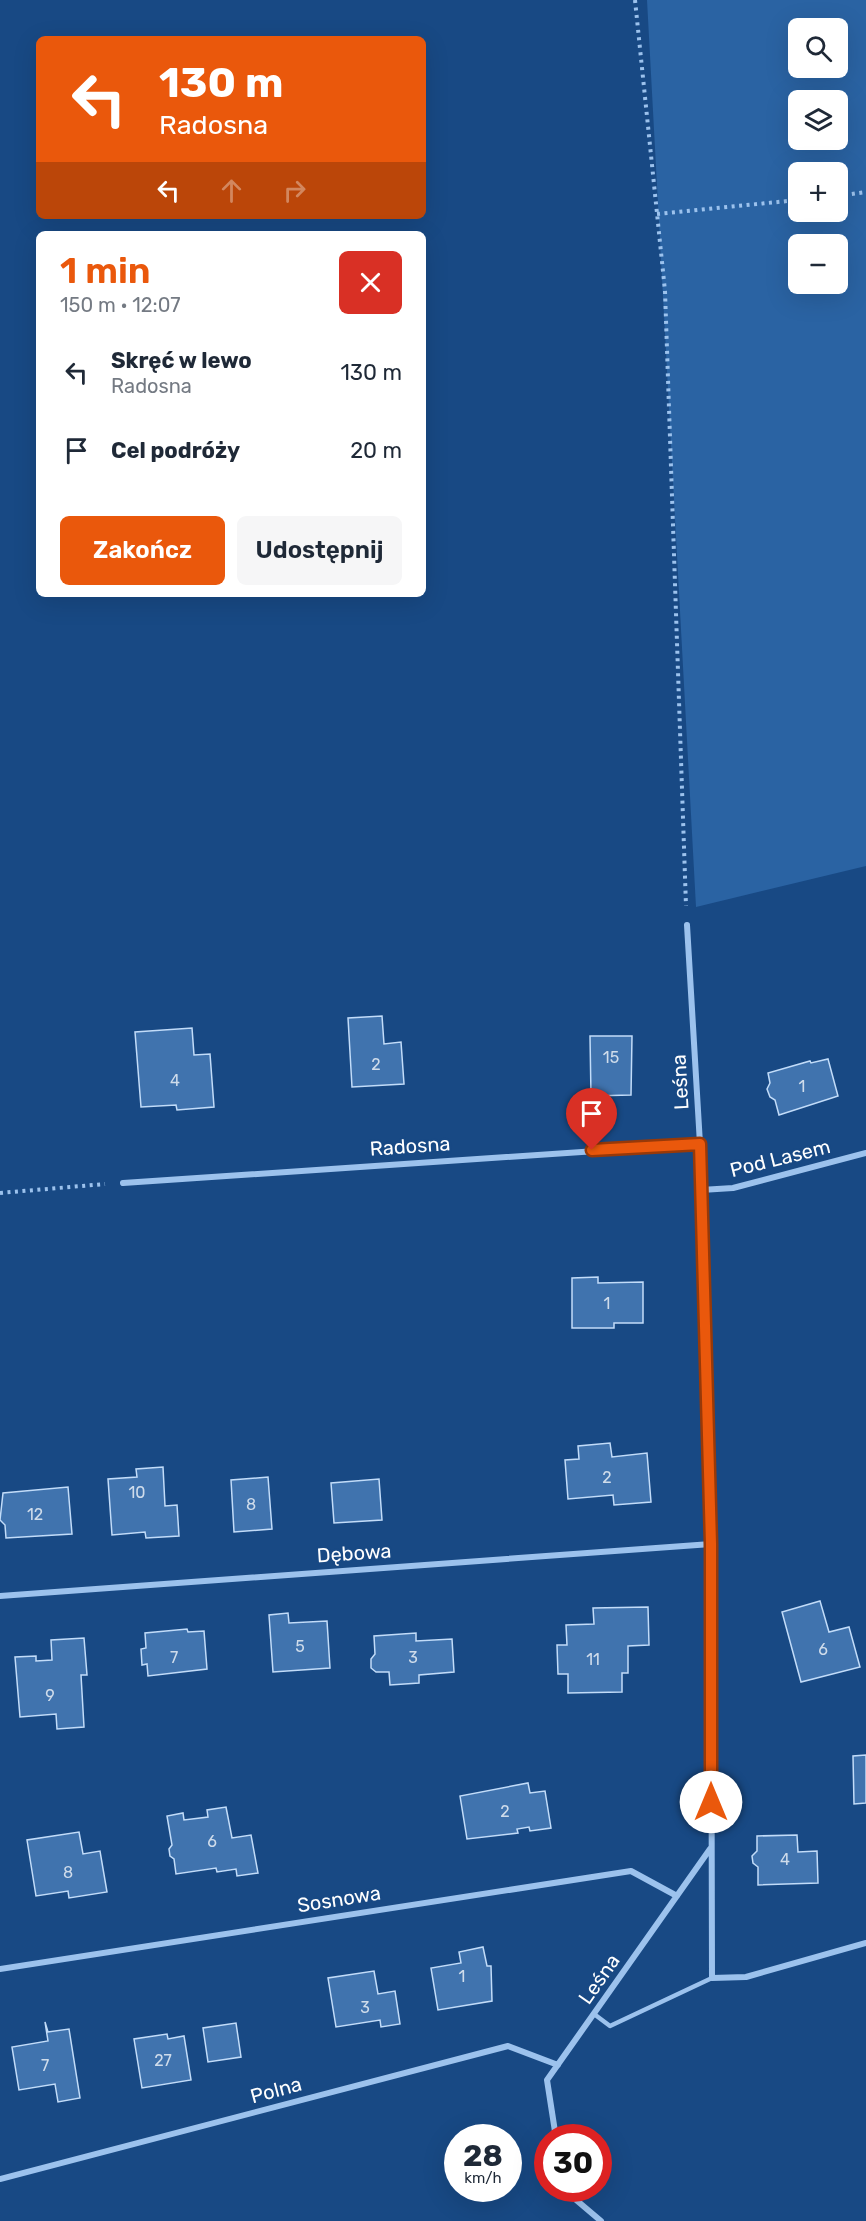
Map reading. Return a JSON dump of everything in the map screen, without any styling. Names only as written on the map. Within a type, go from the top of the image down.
[{"type":"street","name":"Leśna","points":[[687,925],[700,1144],[711,1544],[712,1978]]},
{"type":"street","name":"Radosna","points":[[123,1183],[700,1144]]},
{"type":"street","name":"Pod Lasem","points":[[700,1190],[733,1188],[866,1153]]},
{"type":"street","name":"Dębowa","points":[[0,1596],[711,1544]]},
{"type":"street","name":"Leśna","points":[[554,2124],[547,2080],[711,1849]]},
{"type":"street","name":"Sosnowa","points":[[0,1969],[631,1871],[677,1896]]},
{"type":"street","points":[[712,1978],[746,1977],[866,1943]]},
{"type":"street","name":"Polna","points":[[0,2179],[508,2046],[558,2065]]},
{"type":"street","points":[[579,2202],[601,2221]]},
{"type":"lane","points":[[594,2014],[610,2026],[712,1978]]},
{"type":"path","points":[[635,0],[665,291],[687,925]]},
{"type":"path","points":[[848,194],[866,192]]},
{"type":"path","points":[[657,214],[788,201]]},
{"type":"path","points":[[0,1193],[123,1183]]},
{"type":"shaded area","points":[[647,0],[866,0],[866,866],[696,907]]},
{"type":"building","points":[[382,1016],[384,1044],[401,1042],[404,1084],[352,1087],[348,1018]]},
{"type":"building","points":[[192,1028],[194,1055],[210,1054],[214,1107],[177,1110],[176,1105],[141,1107],[135,1032]]},
{"type":"building","points":[[590,1036],[632,1036],[631,1095],[591,1096]]},
{"type":"building","points":[[828,1059],[838,1096],[779,1115],[775,1100],[770,1097],[767,1089],[770,1083],[768,1073],[810,1061],[811,1063]]},
{"type":"building","points":[[598,1277],[598,1283],[643,1282],[643,1323],[614,1323],[614,1328],[572,1328],[572,1278]]},
{"type":"building","points":[[610,1443],[612,1457],[647,1453],[651,1502],[614,1505],[613,1495],[568,1499],[565,1460],[579,1459],[578,1446]]},
{"type":"building","points":[[163,1467],[165,1506],[177,1505],[179,1536],[146,1538],[145,1532],[112,1535],[108,1479],[137,1477],[136,1469]]},
{"type":"building","points":[[268,1477],[272,1529],[234,1532],[231,1480]]},
{"type":"building","points":[[379,1479],[382,1520],[334,1523],[331,1483]]},
{"type":"building","points":[[68,1487],[72,1534],[6,1538],[5,1525],[0,1520],[3,1493]]},
{"type":"building","points":[[820,1601],[829,1632],[849,1627],[860,1667],[801,1682],[782,1612]]},
{"type":"building","points":[[648,1607],[649,1645],[628,1646],[628,1673],[622,1673],[622,1692],[568,1693],[568,1674],[558,1674],[557,1645],[567,1645],[566,1625],[594,1624],[593,1608]]},
{"type":"building","points":[[288,1613],[289,1623],[327,1621],[330,1668],[273,1672],[269,1615]]},
{"type":"building","points":[[187,1629],[188,1632],[204,1631],[207,1669],[148,1676],[147,1664],[142,1665],[141,1649],[146,1648],[145,1633]]},
{"type":"building","points":[[416,1633],[416,1641],[452,1639],[454,1672],[419,1675],[419,1683],[390,1685],[389,1672],[376,1672],[371,1668],[371,1659],[375,1654],[374,1636]]},
{"type":"building","points":[[84,1638],[87,1675],[81,1675],[84,1727],[57,1729],[56,1714],[20,1717],[15,1657],[36,1656],[36,1661],[52,1660],[51,1640]]},
{"type":"building","points":[[866,1755],[866,1803],[854,1804],[853,1756]]},
{"type":"building","points":[[528,1783],[530,1793],[545,1791],[551,1828],[530,1831],[529,1827],[517,1829],[518,1833],[467,1839],[460,1796]]},
{"type":"building","points":[[226,1807],[232,1838],[251,1835],[258,1873],[237,1876],[236,1869],[217,1872],[216,1868],[176,1874],[174,1859],[170,1856],[169,1849],[172,1845],[167,1816],[183,1813],[184,1820],[208,1817],[207,1810]]},
{"type":"building","points":[[79,1832],[83,1854],[100,1851],[107,1892],[69,1898],[68,1891],[36,1896],[27,1840]]},
{"type":"building","points":[[797,1835],[798,1852],[817,1851],[818,1883],[758,1885],[758,1867],[753,1863],[752,1856],[757,1851],[757,1836]]},
{"type":"building","points":[[483,1947],[487,1966],[491,1966],[492,2001],[438,2010],[431,1968],[461,1963],[459,1952]]},
{"type":"building","points":[[374,1971],[378,1994],[395,1991],[400,2024],[381,2027],[380,2020],[336,2027],[328,1978]]},
{"type":"building","points":[[45,2022],[48,2032],[69,2029],[80,2098],[58,2102],[55,2084],[19,2090],[12,2047],[48,2041]]},
{"type":"building","points":[[236,2023],[241,2057],[208,2062],[203,2028]]},
{"type":"building","points":[[167,2034],[168,2039],[184,2036],[191,2080],[142,2088],[134,2039]]},
{"type":"route","points":[[592,1150],[700,1144],[711,1544],[711,1802]]}]
